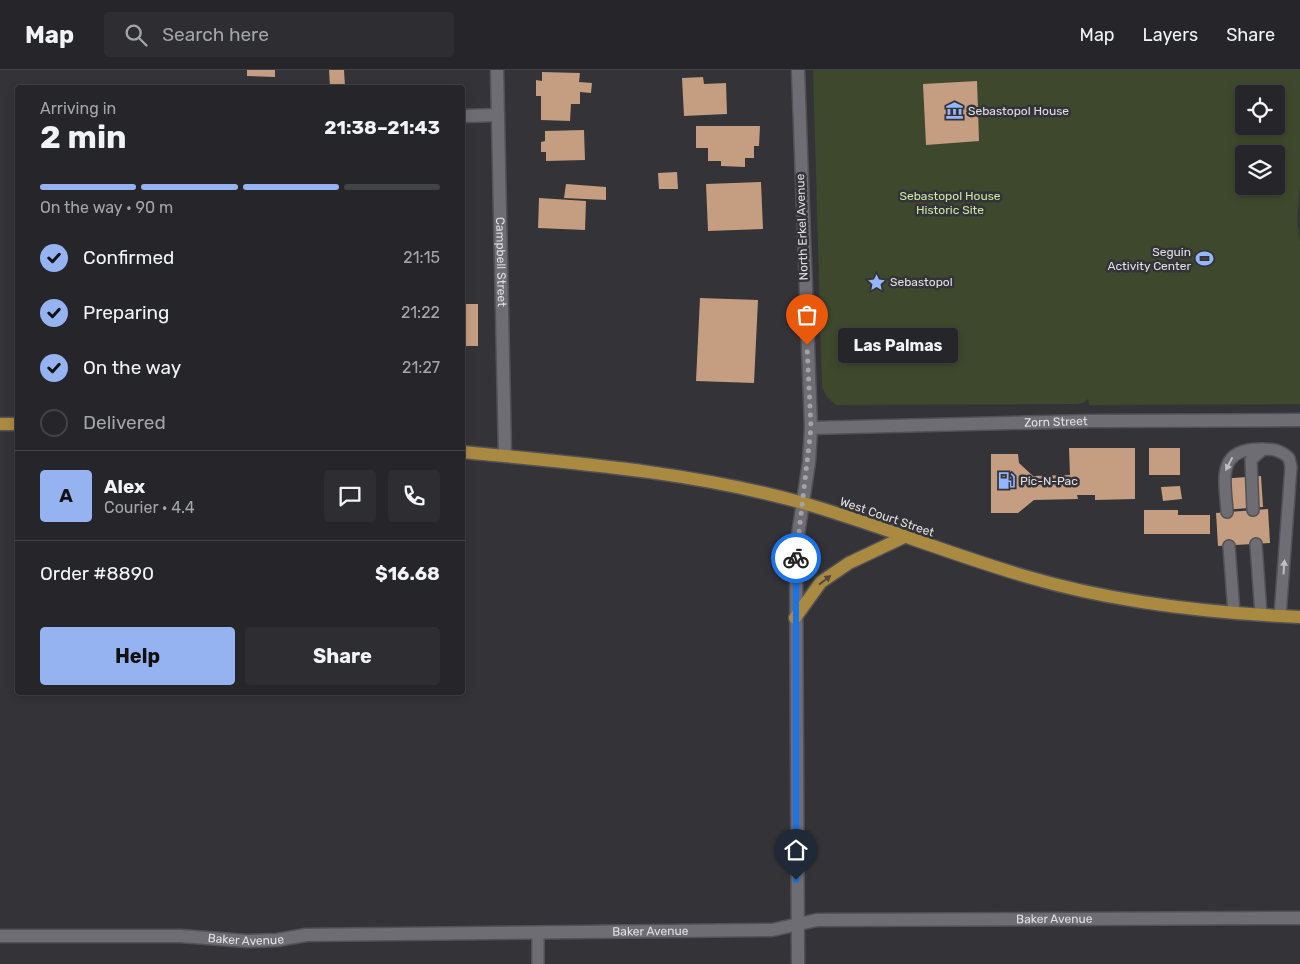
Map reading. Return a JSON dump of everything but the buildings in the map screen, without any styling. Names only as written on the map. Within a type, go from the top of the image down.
[{"type":"main road","points":[[0,424],[15,424]]},
{"type":"main road","name":"West Court Street","points":[[465,452],[676,477],[740,488],[802,503],[1029,577],[1098,595],[1172,607],[1300,617]]},
{"type":"main road","points":[[795,618],[821,582],[849,563],[904,537]]},
{"type":"street","name":"Campbell Street","points":[[497,70],[505,456]]},
{"type":"street","name":"North Erkel Avenue","points":[[798,70],[811,428],[796,548],[798,964]]},
{"type":"street","points":[[465,116],[498,115]]},
{"type":"street","name":"Zorn Street","points":[[811,428],[1091,421],[1300,420]]},
{"type":"street","name":"Baker Avenue","points":[[0,936],[181,936],[247,941],[277,940],[306,935],[772,930],[817,920],[1300,918]]},
{"type":"lane","points":[[1253,510],[1251,460],[1263,449]]},
{"type":"lane","points":[[1227,512],[1224,473],[1226,464],[1237,452],[1274,449],[1283,452],[1289,458],[1291,467],[1280,616]]},
{"type":"lane","points":[[1256,544],[1261,615]]},
{"type":"lane","points":[[1229,546],[1234,613]]},
{"type":"lane","points":[[538,933],[538,964]]},
{"type":"green space","name":"Sebastopol House Historic Site","points":[[813,70],[1300,70],[1300,184],[1297,220],[1300,242],[1300,404],[1089,405],[1088,399],[1078,404],[836,405],[827,397],[822,387]]},
{"type":"way so far","points":[[796,558],[798,527],[809,462],[811,428],[807,345]]},
{"type":"place","name":"Sebastopol House","points":[[954,111]]},
{"type":"place","name":"Seguin Activity Center","points":[[1205,259]]},
{"type":"place","name":"Sebastopol","points":[[876,282]]},
{"type":"place","name":"Las Palmas","points":[[807,345]]},
{"type":"place","name":"Pic-N-Pac","points":[[1006,481]]},
{"type":"route","points":[[796,558],[796,880]]}]
